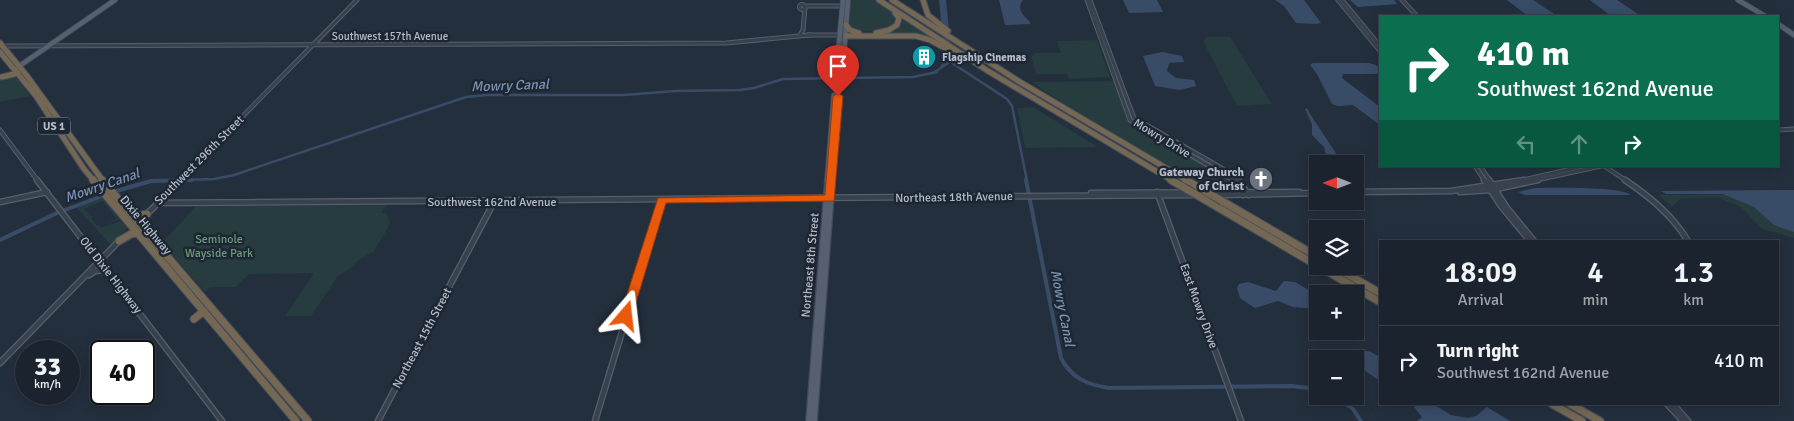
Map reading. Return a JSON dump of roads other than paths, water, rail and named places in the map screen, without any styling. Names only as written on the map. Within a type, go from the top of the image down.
[{"type":"highway","points":[[844,35],[875,33],[894,28],[900,20],[896,14],[878,0]]},
{"type":"highway","points":[[878,0],[958,56],[1309,261]]},
{"type":"highway","points":[[892,0],[1020,82],[1309,252]]},
{"type":"highway","points":[[923,0],[924,10],[955,39]]},
{"type":"highway","points":[[846,25],[852,32],[875,33]]},
{"type":"highway","points":[[844,35],[916,36],[938,42],[956,50],[1067,119]]},
{"type":"highway","name":"Dixie Highway","points":[[1,47],[38,89],[73,154],[84,169],[109,193],[136,225],[154,252],[161,254],[193,295],[216,312],[229,329]]},
{"type":"highway","points":[[1,78],[26,60]]},
{"type":"highway","name":"Dixie Highway","points":[[18,67],[24,81],[61,123],[104,181],[113,204],[140,229],[154,246],[161,248],[173,269]]},
{"type":"highway","points":[[24,81],[38,89]]},
{"type":"highway","points":[[73,154],[78,155],[88,166],[92,166]]},
{"type":"highway","points":[[84,169],[90,170],[98,179],[104,181]]},
{"type":"highway","points":[[119,241],[131,234],[136,225],[147,214]]},
{"type":"highway","points":[[1334,275],[1379,301]]},
{"type":"highway","points":[[1349,275],[1379,292]]},
{"type":"highway","points":[[193,295],[210,319],[296,421]]},
{"type":"highway","points":[[203,310],[208,310],[215,318],[221,319]]},
{"type":"highway","points":[[194,319],[203,310]]},
{"type":"highway","points":[[210,319],[215,320],[223,328],[229,329],[307,420]]},
{"type":"highway","points":[[253,370],[261,374],[276,390],[281,389]]},
{"type":"highway","points":[[277,399],[283,399],[298,416],[307,420]]},
{"type":"highway","points":[[1554,405],[1582,421]]},
{"type":"highway","points":[[1572,405],[1600,421]]},
{"type":"main road","points":[[18,67],[113,0]]},
{"type":"main road","points":[[838,77],[840,43],[846,25],[843,0]]},
{"type":"main road","points":[[838,77],[844,47],[845,7],[848,0]]},
{"type":"main road","points":[[1738,0],[1763,15]]},
{"type":"main road","points":[[1744,0],[1768,15]]},
{"type":"main road","points":[[1779,24],[1794,33]]},
{"type":"main road","points":[[840,43],[844,47]]},
{"type":"main road","points":[[26,60],[47,46]]},
{"type":"main road","name":"Northeast 8th Street","points":[[814,421],[817,349],[838,77]]},
{"type":"main road","name":"Northeast 8th Street","points":[[808,421],[817,349]]},
{"type":"street","name":"Southwest 296th Street","points":[[147,214],[357,0]]},
{"type":"street","points":[[803,0],[803,30],[805,35]]},
{"type":"street","points":[[1088,0],[1111,70],[1116,70]]},
{"type":"street","points":[[1088,0],[1134,118],[1232,174],[1242,182],[1245,193]]},
{"type":"street","points":[[1340,0],[1379,45]]},
{"type":"street","points":[[1340,0],[1379,50]]},
{"type":"street","points":[[1400,0],[1414,15]]},
{"type":"street","points":[[804,7],[845,7]]},
{"type":"street","points":[[800,35],[803,30]]},
{"type":"street","name":"Southwest 157th Avenue","points":[[780,38],[800,35],[844,35]]},
{"type":"street","name":"Southwest 157th Avenue","points":[[1,47],[728,43],[810,35]]},
{"type":"street","name":"Mowry Drive","points":[[1111,70],[1128,115],[1137,124],[1233,178],[1245,193]]},
{"type":"street","name":"Old Dixie Highway","points":[[0,130],[62,211],[94,257],[222,421]]},
{"type":"street","points":[[1779,131],[1794,130]]},
{"type":"street","points":[[1476,167],[1510,213],[1533,240]]},
{"type":"street","points":[[1481,167],[1505,211],[1529,240]]},
{"type":"street","points":[[1364,192],[1451,191],[1492,188],[1538,180],[1581,167]]},
{"type":"street","points":[[1492,188],[1530,178],[1598,167]]},
{"type":"street","points":[[1605,167],[1637,188],[1659,206],[1687,240]]},
{"type":"street","points":[[1530,178],[1538,180]]},
{"type":"street","points":[[0,202],[47,192]]},
{"type":"street","name":"Northeast 18th Avenue","points":[[828,198],[1157,193],[1309,193]]},
{"type":"street","name":"East Mowry Drive","points":[[1157,193],[1241,421]]},
{"type":"street","name":"Southwest 162nd Avenue","points":[[157,204],[828,198]]},
{"type":"street","points":[[595,421],[662,200]]},
{"type":"street","name":"Northeast 15th Street","points":[[378,421],[494,202]]},
{"type":"street","points":[[0,363],[119,241]]},
{"type":"street","points":[[94,257],[106,254]]},
{"type":"street","points":[[83,279],[95,271],[105,270]]},
{"type":"street","points":[[1669,405],[1682,421]]},
{"type":"street","points":[[1674,405],[1688,421]]},
{"type":"water","points":[[939,0],[946,0],[952,62],[935,73],[932,72],[939,68],[945,60]]},
{"type":"water","points":[[999,0],[1023,0],[1020,9],[1030,24],[1005,25]]},
{"type":"water","points":[[1123,0],[1157,0],[1163,12],[1129,13]]},
{"type":"water","points":[[1275,0],[1304,0],[1321,23],[1296,23],[1284,6]]},
{"type":"water","points":[[1350,0],[1394,0],[1397,4],[1358,7]]},
{"type":"water","points":[[1507,0],[1533,0],[1556,15],[1527,15]]},
{"type":"water","points":[[1590,0],[1617,0],[1640,15],[1610,15]]},
{"type":"water","points":[[1162,52],[1182,56],[1184,62],[1169,63],[1167,71],[1176,78],[1194,80],[1196,86],[1180,90],[1155,86],[1143,56]]},
{"type":"water","points":[[1313,63],[1369,63],[1376,65],[1379,68],[1379,74],[1343,74],[1342,78],[1379,106],[1379,124],[1353,105],[1338,106],[1332,104],[1317,74],[1310,65]]},
{"type":"water","points":[[1307,108],[1337,155],[1326,155],[1324,147],[1312,135],[1312,125],[1305,109]]},
{"type":"water","points":[[1535,188],[1614,190],[1630,195],[1525,195],[1518,192]]},
{"type":"water","points":[[1794,190],[1794,232],[1774,225],[1754,207],[1723,194],[1666,194],[1661,191]]},
{"type":"water","points":[[1284,281],[1295,282],[1309,290],[1309,308],[1293,307],[1278,301],[1255,308],[1240,298],[1237,288],[1239,284],[1248,282],[1276,291]]},
{"type":"water","points":[[1364,350],[1379,356],[1379,380],[1364,370]]},
{"type":"water","points":[[1416,405],[1435,405],[1451,415],[1468,418],[1476,416],[1487,407],[1510,421],[1417,421],[1422,417],[1414,407]]},
{"type":"waterway","name":"Mowry Canal","points":[[949,61],[1007,99],[1012,106],[1027,181]]},
{"type":"waterway","name":"Mowry Canal","points":[[155,181],[214,179],[234,175],[466,97],[486,95],[624,95],[675,91],[740,90],[754,88],[783,79],[913,77],[937,72]]},
{"type":"waterway","name":"Mowry Canal","points":[[155,181],[192,180]]},
{"type":"waterway","name":"Mowry Canal","points":[[1026,180],[1061,358],[1075,375],[1094,385],[1109,388],[1291,386],[1309,388]]},
{"type":"waterway","name":"Mowry Canal","points":[[113,192],[155,181]]},
{"type":"waterway","name":"Mowry Canal","points":[[0,240],[57,213],[105,195]]},
{"type":"waterway","name":"Mowry Canal","points":[[1347,405],[1353,409],[1361,421]]},
{"type":"place","name":"Flagship Cinemas","points":[[924,57]]},
{"type":"place","name":"Gateway Church of Christ","points":[[1261,179]]},
{"type":"park label","name":"Seminole Wayside Park","points":[[219,246]]}]
